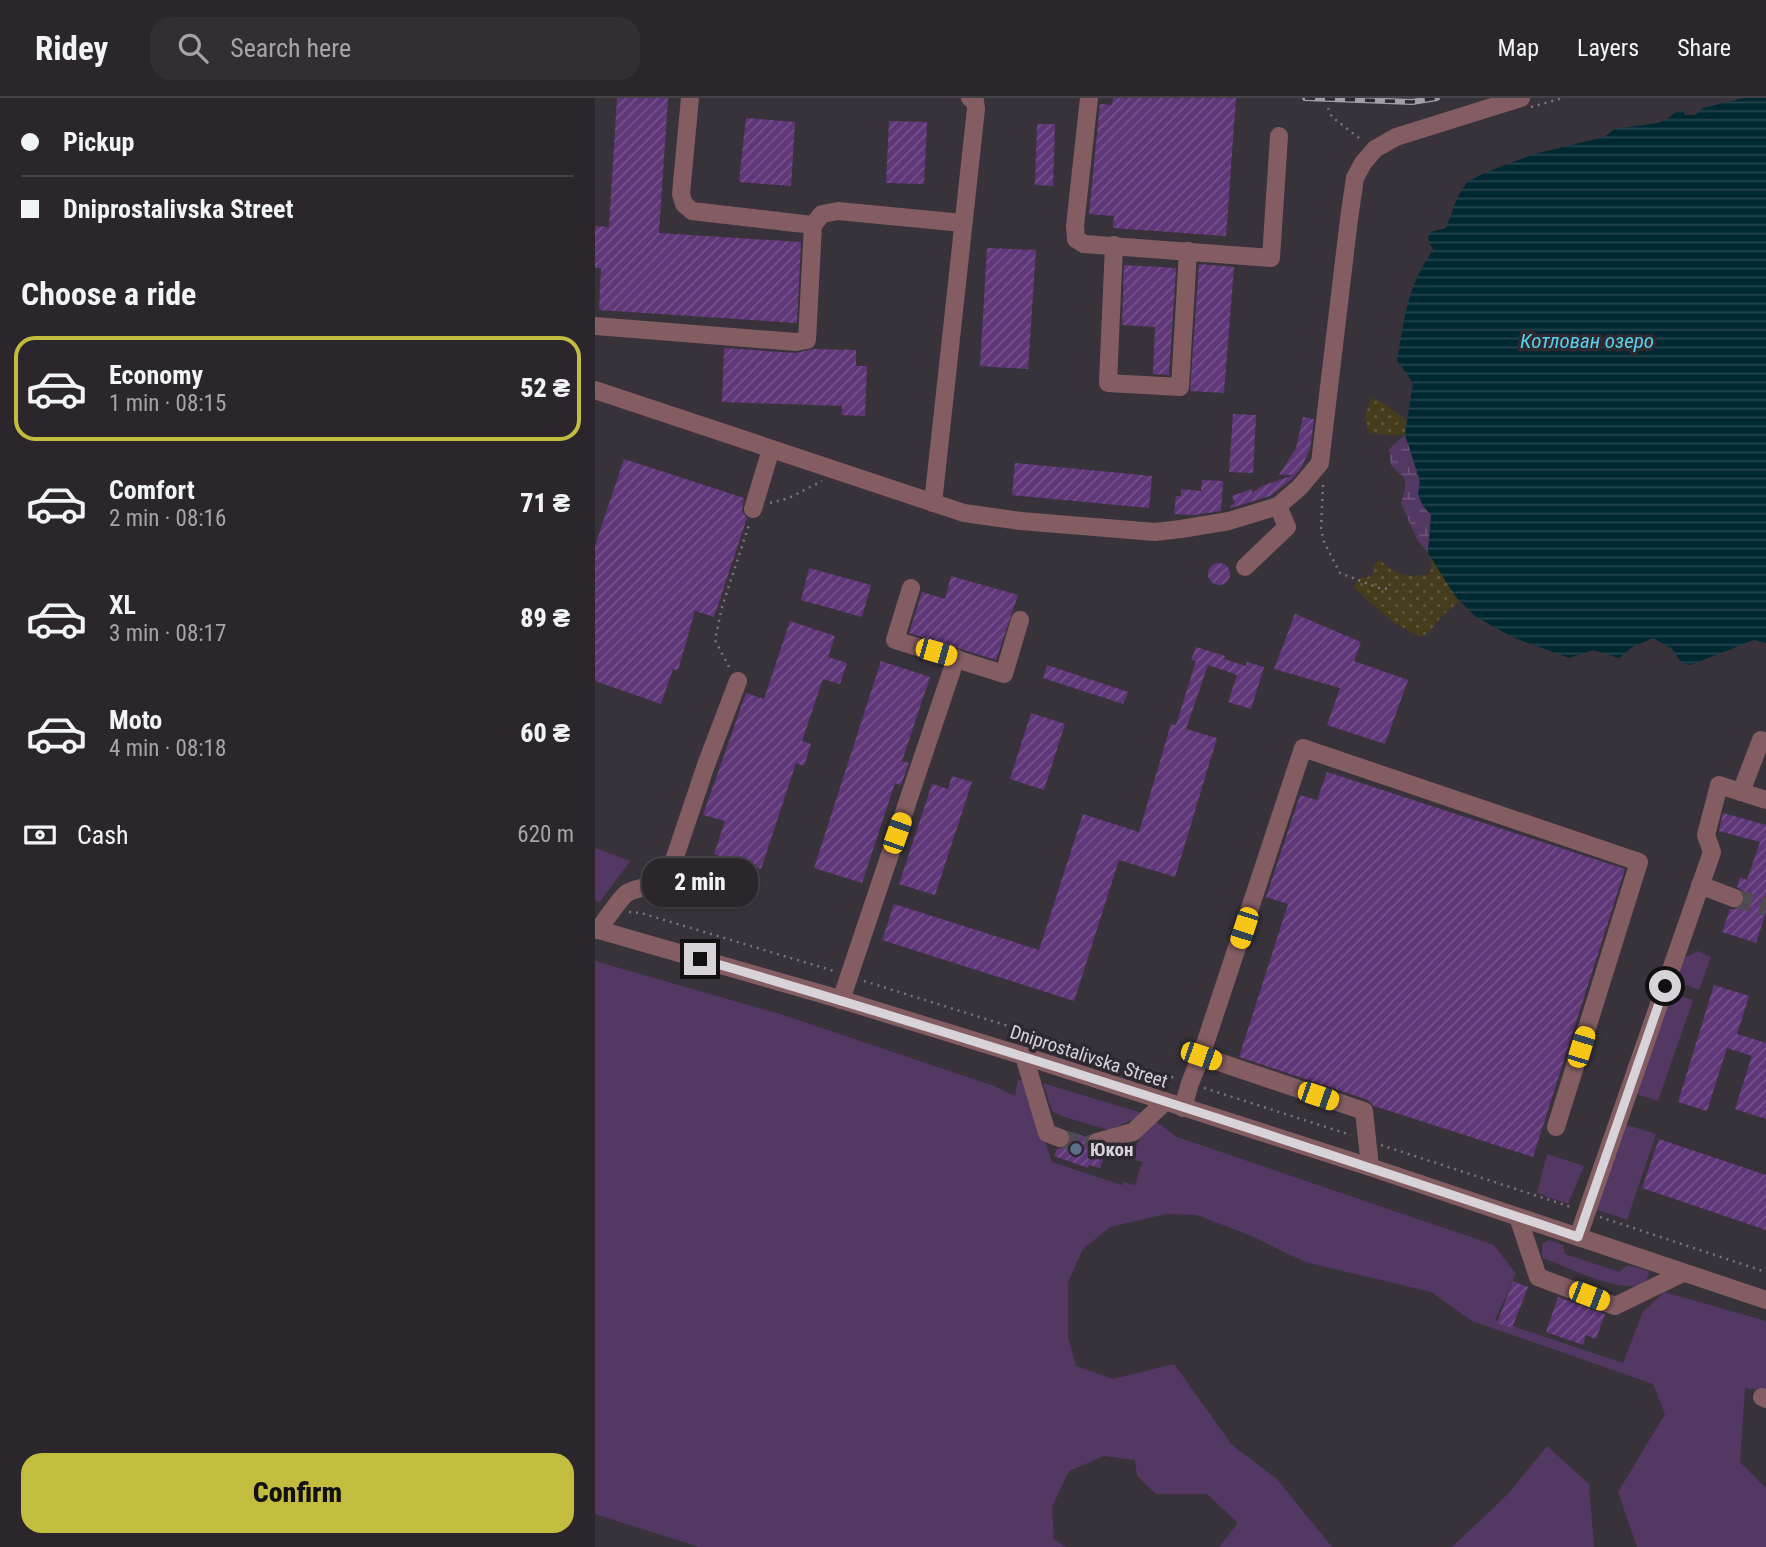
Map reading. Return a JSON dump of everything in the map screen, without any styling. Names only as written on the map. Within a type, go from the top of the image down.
[{"type":"street","points":[[689,98],[681,194],[684,204],[692,211],[813,225]]},
{"type":"street","points":[[933,503],[977,109],[975,101],[970,98]]},
{"type":"street","points":[[1089,98],[1075,226],[1076,239],[1084,244],[1271,258],[1279,136]]},
{"type":"street","points":[[595,390],[964,513],[1010,520],[1155,532],[1229,521],[1278,506],[1300,487],[1320,463],[1355,178],[1363,163],[1375,149],[1397,137],[1526,103]]},
{"type":"street","points":[[595,326],[796,342],[807,340],[813,225],[822,214],[838,211],[963,223]]},
{"type":"street","points":[[1114,245],[1108,383],[1179,387],[1188,251]]},
{"type":"street","points":[[754,509],[771,449]]},
{"type":"street","points":[[1245,567],[1287,527],[1278,506]]},
{"type":"street","points":[[911,588],[895,640],[1004,674],[1020,620]]},
{"type":"street","points":[[841,1000],[956,658]]},
{"type":"street","points":[[596,929],[615,910],[620,899],[630,891],[656,885],[673,863],[738,681]]},
{"type":"street","points":[[1741,792],[1761,740],[1766,741]]},
{"type":"street","points":[[1183,1108],[1303,748],[1639,862],[1556,1127]]},
{"type":"street","points":[[1578,1237],[1712,852],[1706,835],[1719,785],[1766,800]]},
{"type":"street","points":[[1700,885],[1734,898]]},
{"type":"street","name":"Dniprostalivska Street","points":[[596,929],[1024,1056],[1370,1167],[1766,1300]]},
{"type":"street","points":[[1024,1056],[1047,1133],[1060,1138]]},
{"type":"street","points":[[1201,1056],[1364,1111],[1370,1167]]},
{"type":"street","points":[[1097,1142],[1133,1132],[1165,1102]]},
{"type":"street","points":[[1518,1217],[1538,1277],[1615,1306],[1683,1273]]},
{"type":"path","points":[[1526,103],[1563,98]]},
{"type":"path","points":[[1328,108],[1332,117],[1375,149]]},
{"type":"path","points":[[1320,463],[1324,494],[1321,530],[1340,573],[1379,588],[1392,589]]},
{"type":"path","points":[[727,663],[715,640],[722,607],[754,509],[789,498],[841,472]]},
{"type":"green space","points":[[1405,435],[1418,473],[1421,502],[1431,515],[1428,553],[1417,539],[1401,503],[1405,479],[1391,465],[1389,449]]},
{"type":"green space","points":[[595,848],[630,861],[600,902],[595,900]]},
{"type":"green space","points":[[1698,951],[1711,957],[1699,990],[1670,979],[1677,961]]},
{"type":"green space","points":[[595,961],[780,1014],[994,1086],[1015,1096],[1018,1080],[1025,1080],[1052,1162],[1122,1185],[1124,1182],[1135,1185],[1142,1162],[1131,1159],[1142,1133],[1155,1121],[1177,1137],[1494,1245],[1516,1274],[1495,1320],[1623,1363],[1643,1312],[1664,1292],[1766,1321],[1766,1391],[1745,1388],[1740,1462],[1766,1488],[1766,1547],[1637,1547],[1618,1492],[1665,1414],[1653,1384],[1472,1321],[1431,1292],[1305,1262],[1249,1235],[1197,1215],[1166,1214],[1110,1227],[1083,1249],[1068,1282],[1068,1337],[1076,1366],[1113,1379],[1174,1364],[1232,1445],[1277,1479],[1332,1547],[1219,1547],[1238,1523],[1207,1494],[1156,1494],[1137,1476],[1135,1460],[1104,1456],[1069,1471],[1052,1507],[1054,1539],[1066,1547],[699,1547],[595,1514]]},
{"type":"green space","points":[[1669,992],[1693,1000],[1658,1101],[1633,1093]]},
{"type":"green space","points":[[1043,1083],[1145,1114],[1109,1130],[1061,1116],[1052,1111]]},
{"type":"green space","points":[[1624,1124],[1656,1134],[1627,1220],[1595,1209]]},
{"type":"green space","points":[[1547,1154],[1584,1166],[1568,1204],[1537,1193]]},
{"type":"green space","points":[[1549,1240],[1563,1245],[1565,1254],[1619,1272],[1628,1265],[1649,1271],[1645,1281],[1636,1286],[1606,1282],[1542,1258],[1542,1244]]},
{"type":"green space","points":[[1547,1446],[1589,1484],[1594,1547],[1452,1547],[1509,1493]]},
{"type":"sand","points":[[1371,398],[1382,402],[1406,420],[1405,435],[1368,432],[1365,417]]},
{"type":"sand","points":[[1379,559],[1397,573],[1414,576],[1430,574],[1432,559],[1459,601],[1421,637],[1394,623],[1353,587],[1360,578],[1372,576]]},
{"type":"water","name":"Котлован озеро","points":[[1744,98],[1766,98],[1766,643],[1754,640],[1691,665],[1682,663],[1672,649],[1653,638],[1633,647],[1619,658],[1593,650],[1569,658],[1512,637],[1475,616],[1455,596],[1428,553],[1431,515],[1418,495],[1420,481],[1405,435],[1413,383],[1397,360],[1412,289],[1433,250],[1428,239],[1430,232],[1446,228],[1457,198],[1467,182],[1482,174],[1534,154],[1604,137],[1615,129],[1657,123],[1677,111],[1683,110],[1685,115],[1695,115],[1703,108]]},
{"type":"building","points":[[617,98],[668,98],[659,233],[801,242],[797,323],[599,310],[601,268],[595,268],[595,226],[609,227]]},
{"type":"building","points":[[1113,98],[1236,98],[1226,236],[1113,228],[1114,216],[1089,214],[1100,104],[1112,105]]},
{"type":"building","points":[[746,118],[795,122],[791,186],[739,182]]},
{"type":"building","points":[[889,121],[927,122],[924,184],[886,183]]},
{"type":"building","points":[[1037,124],[1055,124],[1053,186],[1035,185]]},
{"type":"building","points":[[987,248],[1036,250],[1028,369],[980,366]]},
{"type":"building","points":[[1199,264],[1234,267],[1224,393],[1190,391]]},
{"type":"building","points":[[1124,265],[1176,268],[1169,375],[1153,374],[1155,327],[1122,325]]},
{"type":"building","points":[[724,348],[795,353],[814,349],[856,350],[856,366],[867,366],[865,416],[842,415],[842,406],[722,402]]},
{"type":"building","points":[[1233,414],[1256,415],[1253,473],[1229,472]]},
{"type":"building","points":[[1303,417],[1314,419],[1310,449],[1301,468],[1292,479],[1270,496],[1231,508],[1235,503],[1232,496],[1252,489],[1252,493],[1262,486],[1294,475],[1279,475],[1296,448]]},
{"type":"building","points":[[624,459],[744,498],[742,511],[747,518],[714,617],[695,611],[678,670],[673,669],[661,704],[595,681],[595,546]]},
{"type":"building","points":[[1015,463],[1152,476],[1149,508],[1012,495]]},
{"type":"building","points":[[1202,480],[1223,481],[1221,511],[1194,515],[1174,514],[1176,496],[1181,496],[1181,489],[1201,491]]},
{"type":"building","points":[[1219,563],[1227,566],[1230,574],[1227,582],[1219,585],[1211,582],[1208,574],[1211,566]]},
{"type":"building","points":[[809,568],[871,585],[862,617],[801,600]]},
{"type":"building","points":[[951,576],[1018,595],[996,660],[909,633],[922,592],[945,599]]},
{"type":"building","points":[[1295,614],[1361,642],[1354,661],[1408,680],[1385,744],[1327,725],[1340,688],[1274,669]]},
{"type":"building","points":[[790,621],[835,636],[828,657],[847,663],[840,684],[823,679],[802,741],[811,744],[804,766],[796,763],[761,869],[714,854],[725,821],[703,815],[746,693],[764,699]]},
{"type":"building","points":[[1196,647],[1246,666],[1247,662],[1264,667],[1251,709],[1228,702],[1237,675],[1208,665],[1186,729],[1217,738],[1175,877],[1119,860],[1074,1001],[882,940],[894,904],[1039,950],[1083,814],[1139,832],[1171,724],[1176,725],[1196,661],[1191,660]]},
{"type":"building","points":[[881,661],[930,677],[902,761],[909,763],[901,785],[895,783],[862,883],[814,868]]},
{"type":"building","points":[[1047,665],[1128,692],[1123,704],[1043,678]]},
{"type":"building","points":[[1031,713],[1065,724],[1044,790],[1010,779]]},
{"type":"building","points":[[1327,772],[1625,869],[1533,1157],[1374,1106],[1368,1100],[1239,1057],[1288,904],[1266,897],[1300,795],[1317,800]]},
{"type":"building","points":[[952,776],[972,782],[935,895],[899,884],[932,784],[948,789]]},
{"type":"building","points":[[1723,813],[1766,825],[1766,912],[1756,943],[1722,932],[1730,909],[1736,909],[1744,903],[1743,891],[1737,887],[1740,877],[1747,880],[1760,842],[1719,831]]},
{"type":"building","points":[[1714,985],[1749,996],[1737,1034],[1766,1043],[1766,1119],[1735,1109],[1752,1056],[1727,1048],[1707,1111],[1678,1102]]},
{"type":"building","name":"Юкон","points":[[1068,1131],[1087,1137],[1086,1146],[1094,1153],[1106,1151],[1100,1168],[1089,1165],[1088,1168],[1054,1156],[1057,1149],[1067,1147],[1070,1143]]},
{"type":"building","points":[[1659,1139],[1766,1175],[1766,1230],[1642,1188]]},
{"type":"building","points":[[1513,1281],[1528,1287],[1512,1328],[1497,1323]]},
{"type":"building","points":[[1558,1297],[1605,1314],[1596,1339],[1586,1335],[1583,1345],[1546,1332]]},
{"type":"tunnel","points":[[1734,898],[1766,907]]},
{"type":"tunnel","points":[[1060,1138],[1085,1146],[1097,1142]]},
{"type":"railway","points":[[1305,98],[1412,102],[1437,98]]},
{"type":"place","name":"Юкон","points":[[1076,1149]]},
{"type":"route","points":[[700,959],[1024,1056],[1578,1237],[1665,986]]}]
